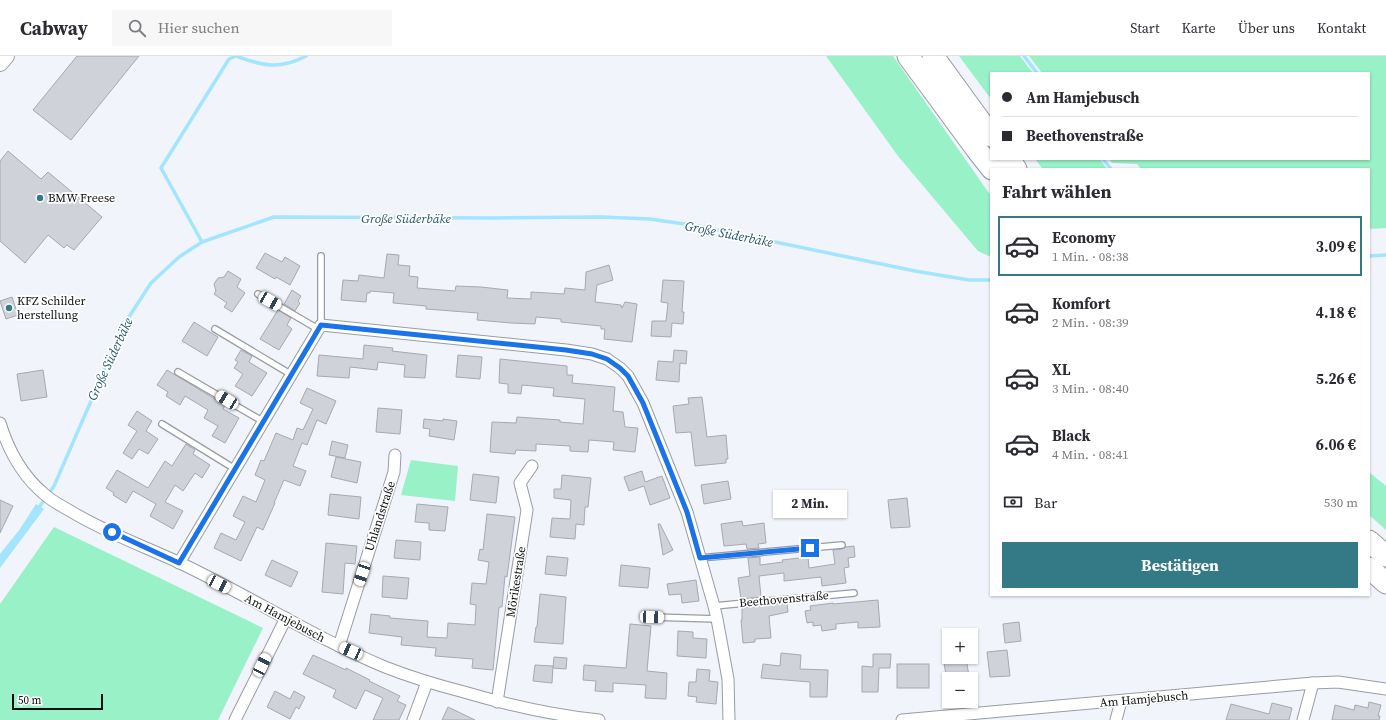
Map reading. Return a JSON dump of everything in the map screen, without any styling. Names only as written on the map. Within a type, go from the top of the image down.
[{"type":"highway","points":[[908,56],[991,168]]},
{"type":"highway","points":[[933,56],[990,135]]},
{"type":"highway","points":[[1370,542],[1386,556]]},
{"type":"highway","points":[[1370,569],[1386,583]]},
{"type":"main road","points":[[0,63],[6,56]]},
{"type":"street","points":[[179,563],[319,327],[566,350],[592,354],[607,359],[628,376],[643,403],[687,512],[717,619],[728,679],[729,720]]},
{"type":"street","name":"Am Hamjebusch","points":[[0,423],[5,440],[20,466],[42,493],[52,501],[84,519],[179,563],[339,646],[385,667],[427,682],[497,702],[577,719],[599,720]]},
{"type":"street","name":"Uhlandstraße","points":[[339,646],[394,472],[395,455]]},
{"type":"street","name":"Mörikestraße","points":[[497,702],[527,510],[520,483],[532,466]]},
{"type":"street","points":[[235,720],[286,618]]},
{"type":"street","points":[[414,720],[427,682]]},
{"type":"street","name":"Am Hamjebusch","points":[[902,720],[1313,683],[1338,682],[1386,689]]},
{"type":"street","points":[[1302,720],[1313,683]]},
{"type":"street","points":[[1116,720],[1121,701]]},
{"type":"lane","points":[[258,294],[319,327],[321,256]]},
{"type":"lane","points":[[215,329],[292,374]]},
{"type":"lane","points":[[178,372],[264,422]]},
{"type":"lane","points":[[162,424],[235,468]]},
{"type":"lane","points":[[700,558],[842,545]]},
{"type":"lane","name":"Beethovenstraße","points":[[714,606],[854,593]]},
{"type":"lane","points":[[652,617],[717,619]]},
{"type":"green space","points":[[826,56],[893,56],[990,195],[990,257],[978,251],[898,156]]},
{"type":"green space","points":[[959,56],[1020,56],[1032,72],[990,72],[990,98]]},
{"type":"green space","points":[[1029,56],[1386,56],[1386,228],[1370,229],[1370,168],[1140,168],[1137,164],[1112,163],[1110,160],[1370,160],[1370,72],[1041,72]]},
{"type":"green space","points":[[1036,160],[1101,160],[1106,168],[1042,168]]},
{"type":"green space","points":[[411,460],[458,466],[455,501],[401,495]]},
{"type":"green space","points":[[1370,473],[1386,486],[1386,530],[1370,516]]},
{"type":"green space","points":[[54,527],[263,628],[218,720],[0,720],[0,604]]},
{"type":"water","points":[[36,504],[44,509],[0,568],[0,554],[20,529]]},
{"type":"building","points":[[77,56],[139,56],[71,140],[33,110]]},
{"type":"building","name":"BMW Freese","points":[[8,151],[41,179],[48,172],[102,217],[74,250],[67,245],[64,248],[48,235],[25,263],[0,241],[0,161]]},
{"type":"building","points":[[265,253],[282,262],[285,257],[300,266],[290,285],[276,277],[275,279],[256,268]]},
{"type":"building","points":[[387,254],[399,255],[398,265],[410,266],[409,276],[418,277],[417,288],[455,291],[456,286],[508,290],[507,298],[531,299],[531,292],[564,294],[565,288],[585,290],[586,272],[609,265],[613,280],[597,285],[595,302],[621,305],[622,308],[625,302],[637,304],[632,342],[604,339],[605,329],[601,329],[601,326],[561,322],[561,319],[536,317],[535,324],[477,320],[478,313],[426,309],[426,306],[393,303],[394,293],[370,291],[370,293],[367,293],[366,302],[341,300],[343,280],[358,281],[359,275],[384,278]]},
{"type":"building","points":[[228,271],[241,279],[237,287],[245,293],[232,312],[224,307],[227,303],[214,294],[216,291],[214,284],[218,278],[224,277]]},
{"type":"building","points":[[663,280],[684,281],[682,312],[684,312],[683,324],[672,323],[671,337],[651,336],[652,321],[666,321],[668,303],[661,302]]},
{"type":"building","points":[[292,290],[301,296],[298,301],[300,303],[295,311],[284,304]]},
{"type":"building","name":"KFZ Schilder herstellung","points":[[12,297],[18,315],[6,319],[0,301]]},
{"type":"building","points":[[278,310],[291,318],[287,325],[292,329],[279,350],[260,339]]},
{"type":"building","points":[[194,322],[218,337],[207,356],[182,341]]},
{"type":"building","points":[[364,345],[393,348],[392,351],[427,355],[425,378],[404,377],[405,365],[378,362],[377,370],[350,367],[349,378],[317,376],[319,355],[363,359]]},
{"type":"building","points":[[241,350],[252,356],[249,362],[267,373],[252,396],[235,386],[243,374],[234,368],[238,362],[235,360]]},
{"type":"building","points":[[674,350],[687,351],[686,364],[680,363],[679,382],[656,380],[658,361],[673,362]]},
{"type":"building","points":[[458,355],[482,357],[480,379],[456,377]]},
{"type":"building","points":[[500,359],[567,366],[567,375],[573,375],[572,383],[615,387],[613,411],[623,412],[625,427],[638,428],[635,452],[613,450],[614,442],[589,440],[588,452],[570,451],[570,446],[536,444],[536,451],[516,450],[515,454],[490,452],[492,422],[516,423],[517,417],[560,420],[560,422],[583,424],[585,399],[553,396],[554,388],[522,385],[521,394],[508,393],[508,384],[499,383]]},
{"type":"building","points":[[43,370],[47,397],[21,401],[17,374]]},
{"type":"building","points":[[167,370],[225,405],[223,409],[239,418],[225,443],[212,436],[218,426],[204,418],[208,410],[185,396],[180,405],[166,396],[168,392],[157,385]]},
{"type":"building","points":[[307,388],[336,401],[326,424],[317,420],[307,445],[302,443],[293,466],[306,471],[300,486],[284,480],[263,530],[257,527],[241,561],[214,548],[221,533],[236,540],[245,522],[233,516],[243,496],[256,502],[265,480],[255,475],[261,460],[264,461],[276,433],[293,440],[297,428],[303,430],[313,409],[300,403]]},
{"type":"building","points":[[702,397],[707,437],[726,435],[728,459],[726,459],[726,463],[695,466],[691,432],[676,433],[673,406],[689,404],[688,398]]},
{"type":"building","points":[[378,408],[402,410],[400,434],[376,432]]},
{"type":"building","points":[[137,411],[152,421],[146,431],[158,439],[148,454],[139,449],[132,459],[123,453],[137,431],[128,425]]},
{"type":"building","points":[[424,419],[457,421],[454,440],[429,436],[430,429],[423,428]]},
{"type":"building","points":[[332,441],[348,445],[345,458],[329,455]]},
{"type":"building","points":[[186,444],[195,450],[193,454],[210,465],[202,478],[195,473],[183,491],[175,485],[165,502],[183,511],[173,529],[150,516],[156,504],[133,491],[126,503],[113,495],[114,493],[106,488],[117,470],[148,488],[165,461],[172,466]]},
{"type":"building","points":[[336,457],[361,462],[357,483],[331,477]]},
{"type":"building","points":[[642,471],[645,482],[662,476],[670,498],[650,505],[644,486],[629,491],[624,477]]},
{"type":"building","points":[[473,474],[499,477],[496,503],[470,500]]},
{"type":"building","points":[[562,475],[591,478],[588,507],[585,507],[584,525],[576,524],[575,539],[550,537],[552,518],[570,519],[571,500],[554,498],[554,489],[561,489]]},
{"type":"building","points":[[728,481],[731,499],[704,504],[701,485]]},
{"type":"building","points":[[330,494],[361,497],[359,519],[328,515]]},
{"type":"building","points":[[907,498],[910,527],[891,528],[888,500]]},
{"type":"building","points":[[0,500],[13,506],[0,533]]},
{"type":"building","points":[[417,504],[448,507],[445,531],[429,530],[429,523],[415,522]]},
{"type":"building","points":[[487,514],[515,517],[507,577],[505,576],[502,607],[499,607],[493,670],[472,668],[473,659],[435,656],[436,648],[401,645],[402,637],[369,633],[371,614],[390,616],[390,618],[428,621],[427,637],[447,638],[448,623],[475,625],[476,605],[470,604],[472,583],[486,584],[489,562],[478,560],[480,549],[483,550]]},
{"type":"building","points":[[742,521],[743,526],[764,523],[766,543],[758,544],[759,548],[747,549],[746,544],[724,546],[721,524]]},
{"type":"building","points":[[658,524],[660,524],[673,550],[663,555]]},
{"type":"building","points":[[396,540],[421,542],[420,560],[394,558]]},
{"type":"building","points":[[326,543],[357,546],[355,564],[345,563],[343,594],[322,592]]},
{"type":"building","points":[[854,546],[855,557],[848,558],[849,567],[844,568],[846,583],[822,586],[821,577],[784,581],[784,573],[759,576],[761,597],[741,599],[738,578],[750,576],[748,558],[760,557],[760,565],[783,562],[782,560],[808,557],[809,568],[835,564],[833,550]]},
{"type":"building","points":[[547,556],[568,558],[566,576],[545,574]]},
{"type":"building","points":[[272,560],[298,572],[291,587],[265,575]]},
{"type":"building","points":[[621,565],[650,568],[648,588],[619,586]]},
{"type":"building","points":[[383,576],[409,578],[407,599],[382,597]]},
{"type":"building","points":[[696,580],[699,601],[682,603],[681,594],[669,595],[667,584]]},
{"type":"building","points":[[540,594],[566,597],[563,644],[534,642]]},
{"type":"building","points":[[878,600],[880,627],[858,628],[858,622],[836,624],[836,629],[822,631],[821,625],[813,626],[813,622],[807,623],[805,611],[811,610],[810,606]]},
{"type":"building","points":[[787,603],[788,612],[769,616],[771,638],[755,639],[755,642],[743,643],[741,620],[742,608]]},
{"type":"building","points":[[1019,622],[1021,641],[1005,643],[1003,624]]},
{"type":"building","points":[[630,624],[651,626],[647,671],[667,673],[666,699],[645,698],[646,685],[613,683],[613,692],[595,691],[596,681],[583,680],[584,665],[626,668]]},
{"type":"building","points":[[678,631],[693,632],[693,638],[707,639],[706,658],[677,656]]},
{"type":"building","points":[[1007,650],[1010,676],[990,677],[987,652]]},
{"type":"building","points":[[781,653],[801,655],[800,669],[828,670],[827,697],[810,697],[810,682],[761,678],[763,664],[780,666]]},
{"type":"building","points":[[873,654],[891,654],[890,668],[879,668],[878,692],[862,692],[862,666],[873,667]]},
{"type":"building","points":[[313,655],[346,670],[346,668],[400,696],[397,701],[406,705],[399,720],[373,720],[383,698],[365,690],[356,709],[333,697],[336,690],[303,674]]},
{"type":"building","points":[[554,657],[567,658],[566,669],[553,668]]},
{"type":"building","points":[[897,664],[929,664],[929,688],[897,688]]},
{"type":"building","points":[[944,664],[967,664],[968,672],[946,672]]},
{"type":"building","points":[[535,665],[553,666],[552,683],[533,681]]},
{"type":"building","points":[[697,669],[710,670],[709,681],[718,682],[716,704],[696,702],[697,697],[688,696],[689,682],[696,682]]},
{"type":"building","points":[[275,691],[290,699],[294,691],[305,697],[299,709],[296,707],[290,719],[267,707]]},
{"type":"building","points":[[1369,702],[1381,705],[1378,716],[1380,716],[1379,720],[1332,720],[1335,705],[1354,710],[1355,705],[1368,708]]},
{"type":"building","points":[[1272,703],[1292,708],[1289,720],[1226,720],[1231,704],[1269,714]]},
{"type":"building","points":[[448,707],[475,720],[442,720]]},
{"type":"waterway","points":[[202,242],[161,168],[229,59],[236,56],[263,64],[280,65],[306,56]]},
{"type":"waterway","points":[[1024,56],[1036,72]]},
{"type":"waterway","points":[[1104,160],[1110,168]]},
{"type":"waterway","name":"Große Süderbäke","points":[[38,509],[54,486],[125,323],[151,283],[179,257],[202,242],[274,217],[601,217],[650,219],[698,226],[915,271],[969,280],[990,280]]},
{"type":"waterway","name":"Große Süderbäke","points":[[1370,256],[1386,255]]},
{"type":"place","name":"BMW Freese","points":[[40,198]]},
{"type":"place","name":"KFZ Schilder herstellung","points":[[9,308]]},
{"type":"route","points":[[112,532],[179,563],[321,325],[566,350],[592,354],[607,359],[628,376],[643,403],[687,512],[700,558],[810,548]]}]
